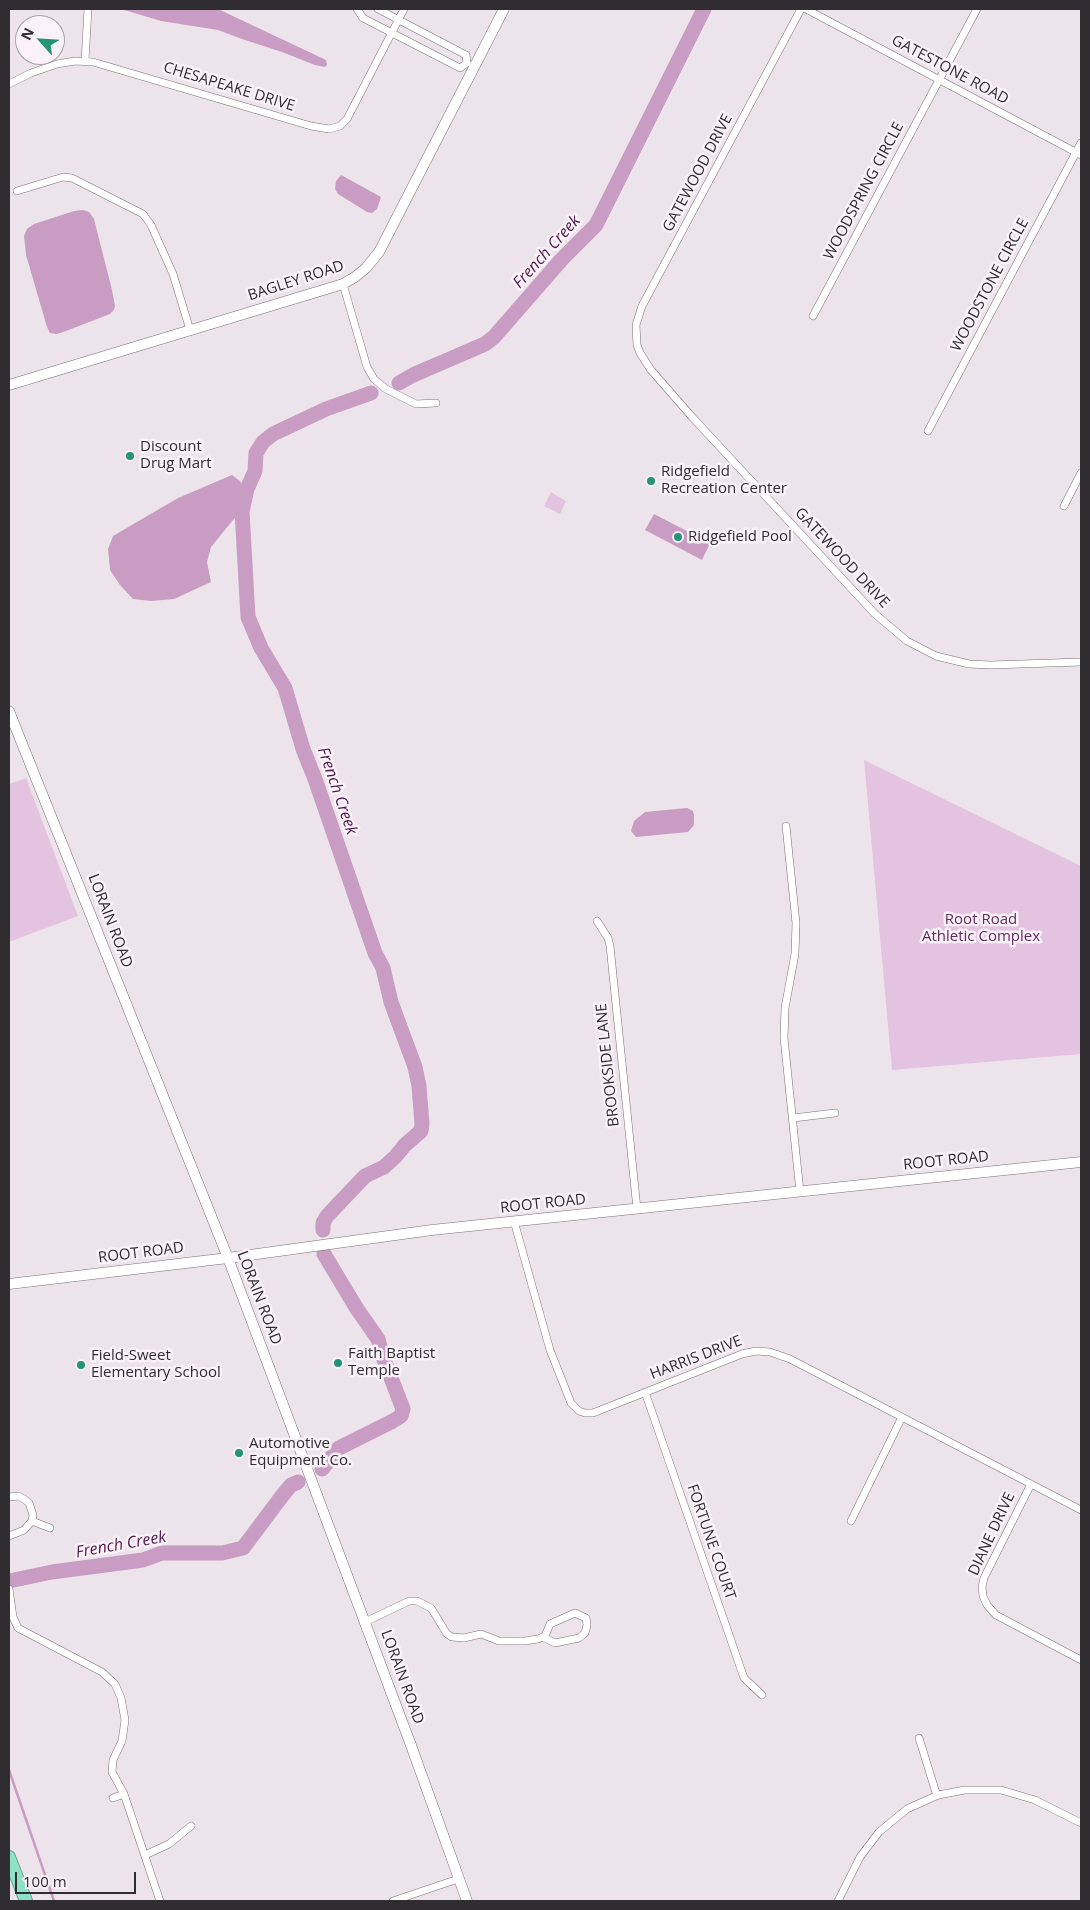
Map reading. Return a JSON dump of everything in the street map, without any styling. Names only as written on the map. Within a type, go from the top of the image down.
[{"type":"highway","points":[[9,1857],[26,1901]]},
{"type":"street","points":[[85,61],[88,9]]},
{"type":"street","points":[[357,9],[363,18],[460,68],[470,65],[466,55],[378,9]]},
{"type":"street","name":"CHESAPEAKE DRIVE","points":[[9,84],[63,62],[85,61],[105,65],[330,130],[340,126],[347,119],[404,9]]},
{"type":"street","name":"BAGLEY ROAD","points":[[9,385],[343,284],[366,268],[379,252],[470,65],[504,9]]},
{"type":"street","name":"GATEWOOD DRIVE","points":[[801,9],[642,306],[636,325],[637,345],[640,353],[651,370],[693,418],[875,614],[902,638],[936,656],[968,664],[1081,662]]},
{"type":"street","name":"GATESTONE ROAD","points":[[806,9],[1079,154]]},
{"type":"street","name":"WOODSPRING CIRCLE","points":[[814,316],[977,9]]},
{"type":"street","name":"WOODSTONE CIRCLE","points":[[928,431],[1079,154],[1081,143]]},
{"type":"street","points":[[18,191],[64,177],[72,178],[143,214],[151,225],[173,274],[190,330]]},
{"type":"street","points":[[343,284],[368,367],[374,379],[386,389],[416,404],[436,403]]},
{"type":"street","points":[[1064,506],[1081,473]]},
{"type":"street","name":"LORAIN ROAD","points":[[9,711],[228,1258],[365,1622],[467,1901]]},
{"type":"street","points":[[786,826],[796,923],[795,954],[786,998],[784,1029],[800,1192]]},
{"type":"street","name":"BROOKSIDE LANE","points":[[597,921],[608,938],[610,946],[637,1209]]},
{"type":"street","points":[[793,1118],[835,1113]]},
{"type":"street","name":"ROOT ROAD","points":[[9,1284],[228,1258],[424,1231],[1081,1162]]},
{"type":"street","name":"HARRIS DRIVE","points":[[514,1221],[548,1344],[573,1406],[582,1412],[593,1413],[742,1354],[764,1351],[790,1359],[1081,1510]]},
{"type":"street","name":"FORTUNE COURT","points":[[645,1392],[744,1678],[762,1695]]},
{"type":"street","points":[[850,1520],[902,1417]]},
{"type":"street","name":"DIANE DRIVE","points":[[1031,1484],[984,1578],[983,1596],[993,1613],[1081,1660]]},
{"type":"street","points":[[9,1498],[18,1496],[29,1503],[32,1509],[32,1521],[24,1530],[9,1536]]},
{"type":"street","points":[[32,1521],[50,1528]]},
{"type":"street","points":[[9,1589],[13,1617],[18,1628],[102,1672],[115,1684],[121,1698],[125,1720],[122,1741],[113,1760],[112,1772],[124,1794],[160,1901]]},
{"type":"street","points":[[365,1622],[409,1602],[417,1601],[431,1608],[446,1634],[452,1637],[464,1638],[481,1634],[499,1641],[525,1641],[543,1637],[550,1624],[575,1613],[586,1618],[585,1633],[579,1638],[555,1643],[543,1637]]},
{"type":"street","points":[[919,1738],[937,1796]]},
{"type":"street","points":[[838,1901],[860,1857],[879,1832],[907,1809],[937,1796],[965,1790],[1001,1790],[1035,1800],[1081,1823]]},
{"type":"street","points":[[113,1798],[124,1794]]},
{"type":"street","points":[[145,1855],[169,1844],[191,1826]]},
{"type":"street","points":[[393,1901],[458,1879]]},
{"type":"green space","points":[[551,492],[566,501],[560,514],[544,506]]},
{"type":"green space","name":"Root Road Athletic Complex","points":[[864,760],[1081,866],[1081,1054],[892,1070]]},
{"type":"green space","points":[[26,778],[78,916],[9,942],[9,784]]},
{"type":"shaded area","points":[[121,9],[218,9],[326,60],[327,65],[325,67],[315,65],[218,30],[161,21]]},
{"type":"shaded area","points":[[341,175],[381,197],[377,209],[372,213],[367,212],[338,194],[335,189],[336,181]]},
{"type":"shaded area","points":[[83,210],[89,212],[94,219],[112,290],[114,310],[110,314],[66,331],[57,334],[50,333],[26,255],[24,236],[27,229],[34,224],[74,211]]},
{"type":"shaded area","points":[[232,475],[240,481],[244,489],[238,514],[211,547],[207,562],[211,582],[174,599],[151,601],[133,599],[110,570],[108,549],[113,536],[178,498]]},
{"type":"shaded area","name":"Ridgefield Pool","points":[[654,514],[710,543],[702,560],[645,530]]},
{"type":"shaded area","points":[[687,808],[693,811],[694,815],[694,825],[688,832],[636,837],[631,831],[634,821],[645,812]]},
{"type":"waterway","name":"French Creek","points":[[399,383],[413,375],[485,344],[494,337],[562,259],[596,225],[704,9]]},
{"type":"waterway","name":"French Creek","points":[[323,1230],[323,1223],[327,1216],[365,1176],[384,1167],[421,1131],[419,1086],[415,1067],[391,1002],[383,968],[375,953],[303,749],[285,688],[261,648],[248,617],[242,511],[247,489],[255,471],[256,453],[263,442],[273,434],[326,409],[371,393]]},
{"type":"waterway","name":"French Creek","points":[[322,1469],[339,1448],[393,1421],[401,1416],[403,1409],[378,1339],[357,1309],[324,1254]]},
{"type":"waterway","name":"French Creek","points":[[9,1581],[52,1572],[143,1560],[162,1553],[222,1553],[243,1548],[291,1485],[298,1482]]},
{"type":"waterway","name":"French Creek","points":[[9,1770],[54,1901]]},
{"type":"place","name":"Discount Drug Mart","points":[[130,456]]},
{"type":"place","name":"Ridgefield Recreation Center","points":[[651,481]]},
{"type":"place","name":"Ridgefield Pool","points":[[678,537]]},
{"type":"place","name":"Faith Baptist Temple","points":[[338,1363]]},
{"type":"place","name":"Field-Sweet Elementary School","points":[[81,1365]]},
{"type":"place","name":"Automotive Equipment Co.","points":[[239,1453]]}]
